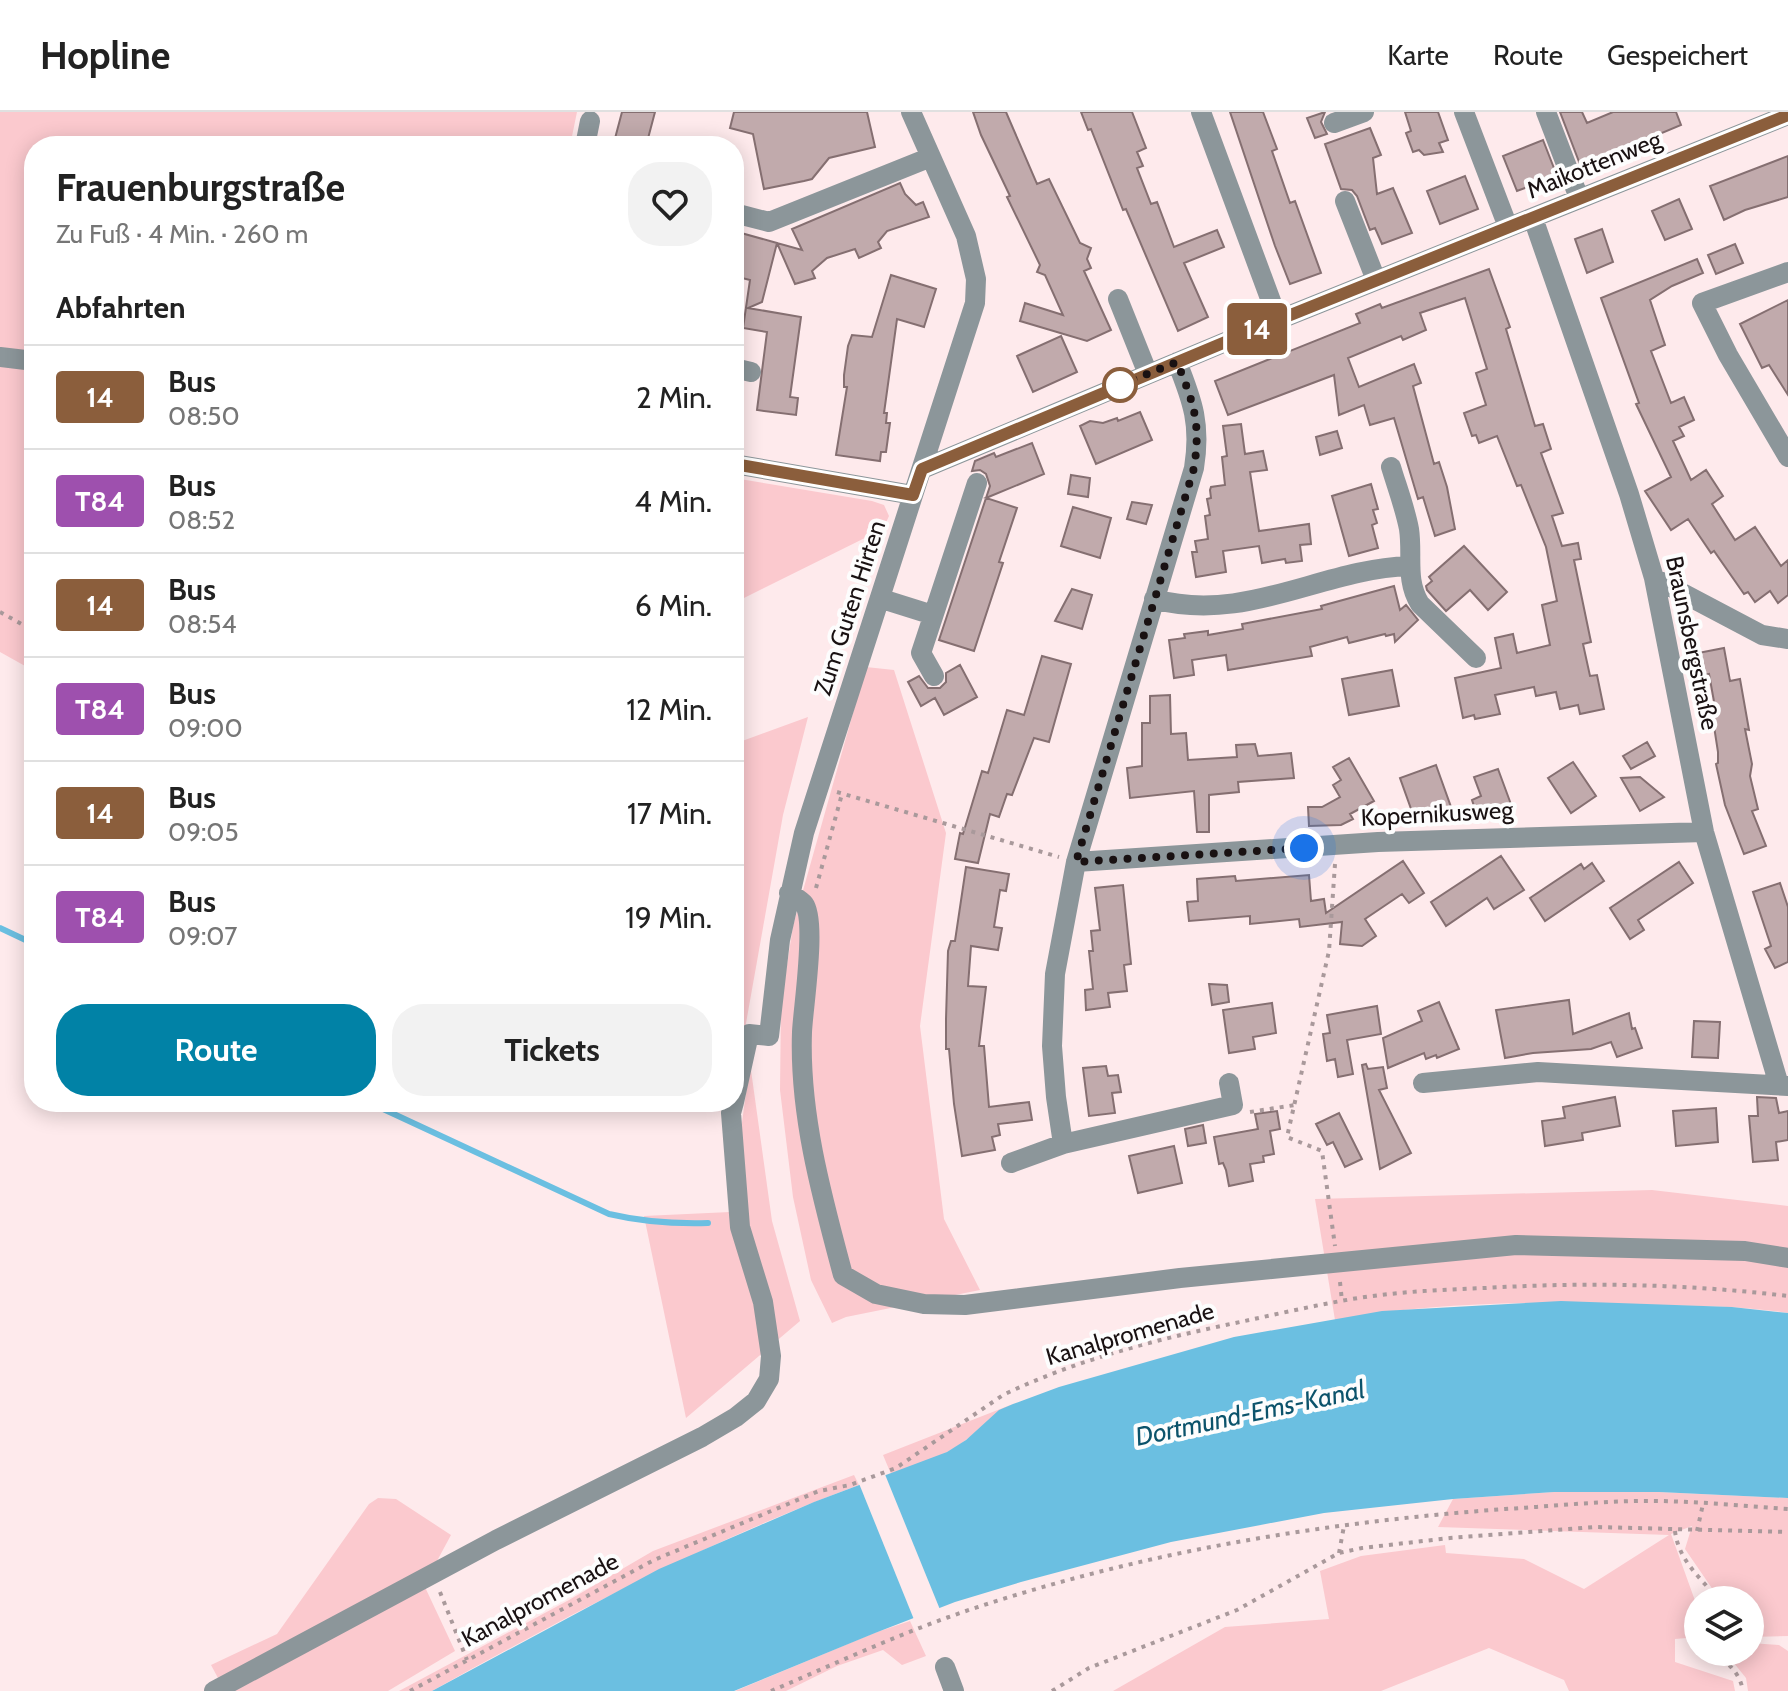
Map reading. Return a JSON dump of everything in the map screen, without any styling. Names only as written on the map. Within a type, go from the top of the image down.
[{"type":"street","name":"Zum Guten Hirten","points":[[744,1057],[749,1034],[769,1036],[772,996],[789,893],[975,303],[976,279],[966,236],[911,112]]},
{"type":"street","points":[[1201,112],[1278,320]]},
{"type":"street","points":[[1334,123],[1364,112]]},
{"type":"street","name":"Maikottenweg","points":[[1464,112],[1508,227]]},
{"type":"street","points":[[1546,112],[1579,198]]},
{"type":"street","name":"Maikottenweg","points":[[922,469],[1278,320],[1788,115]]},
{"type":"street","points":[[587,136],[590,121]]},
{"type":"street","points":[[744,216],[769,222],[931,157]]},
{"type":"street","points":[[1345,201],[1376,280]]},
{"type":"street","name":"Braunsbergstraße","points":[[1423,1083],[1538,1072],[1784,1086],[1704,832],[1654,578],[1629,494],[1533,218]]},
{"type":"street","points":[[1788,272],[1702,303],[1728,355],[1788,457]]},
{"type":"street","points":[[1118,299],[1148,374]]},
{"type":"street","points":[[0,357],[24,360]]},
{"type":"street","points":[[1063,1144],[1052,1046],[1055,974],[1076,862],[1194,468],[1197,421],[1177,362]]},
{"type":"street","points":[[744,466],[913,495]]},
{"type":"street","points":[[1391,467],[1408,526],[1410,583],[1420,604],[1476,658]]},
{"type":"street","points":[[934,676],[921,653],[977,483]]},
{"type":"street","points":[[1154,599],[1182,607],[1234,603],[1281,594],[1373,569],[1409,566]]},
{"type":"street","points":[[1654,578],[1762,635],[1788,639]]},
{"type":"street","points":[[882,599],[933,615]]},
{"type":"street","name":"Kopernikusweg","points":[[1076,862],[1542,835],[1704,832]]},
{"type":"street","points":[[789,893],[804,904],[808,916],[802,1033],[804,1088],[820,1189],[843,1275],[876,1294],[924,1304],[965,1305],[1115,1286],[1516,1245],[1745,1251],[1788,1258]]},
{"type":"street","points":[[1011,1163],[1063,1144],[1233,1105],[1229,1083]]},
{"type":"street","points":[[214,1691],[433,1574],[702,1437],[756,1401],[769,1379],[771,1356],[763,1302],[740,1227],[731,1112]]},
{"type":"street","points":[[945,1667],[954,1691]]},
{"type":"path","points":[[0,612],[24,625]]},
{"type":"path","points":[[820,787],[1076,862]]},
{"type":"path","points":[[808,916],[842,794]]},
{"type":"path","points":[[1335,846],[1329,951],[1287,1137],[1322,1151],[1337,1263]]},
{"type":"path","points":[[1233,1105],[1251,1112],[1295,1105]]},
{"type":"path","name":"Kanalpromenade","points":[[410,1691],[654,1560],[819,1491],[850,1485],[896,1468],[1003,1395],[1097,1358],[1162,1339],[1342,1301],[1412,1291],[1555,1284],[1690,1287],[1788,1296]]},
{"type":"path","points":[[771,1691],[976,1607],[1108,1570],[1267,1536],[1437,1514],[1599,1503],[1788,1509]]},
{"type":"path","points":[[1697,1531],[1703,1504]]},
{"type":"path","points":[[1339,1553],[1344,1526]]},
{"type":"path","points":[[1052,1691],[1089,1668],[1237,1610],[1339,1553],[1362,1548],[1596,1527],[1788,1532]]},
{"type":"path","points":[[1675,1531],[1683,1558],[1707,1586]]},
{"type":"path","points":[[433,1574],[467,1660]]},
{"type":"path","points":[[1732,1666],[1741,1680],[1743,1691]]},
{"type":"shaded area","points":[[0,112],[577,112],[572,136],[24,136],[24,665],[0,652]]},
{"type":"shaded area","points":[[744,480],[884,505],[889,516],[883,529],[744,598]]},
{"type":"shaded area","points":[[866,667],[894,670],[946,833],[920,1026],[944,1219],[980,1290],[846,1317],[832,1323],[811,1280],[793,1197],[780,1090],[781,1004],[793,926]]},
{"type":"shaded area","points":[[808,717],[783,815],[744,1034],[744,740]]},
{"type":"shaded area","points":[[750,1063],[772,1221],[800,1321],[686,1418],[644,1216],[730,1212]]},
{"type":"shaded area","points":[[1652,1190],[1788,1206],[1788,1313],[1721,1307],[1534,1303],[1414,1309],[1335,1320],[1315,1199]]},
{"type":"shaded area","points":[[1013,1404],[949,1451],[891,1474],[883,1455]]},
{"type":"shaded area","points":[[854,1475],[859,1485],[804,1506],[641,1580],[432,1691],[399,1691],[653,1551]]},
{"type":"shaded area","points":[[1554,1492],[1659,1492],[1788,1498],[1788,1636],[1764,1637],[1764,1586],[1710,1586],[1685,1549],[1692,1526],[1671,1534],[1690,1586],[1684,1586],[1684,1638],[1675,1639],[1675,1662],[1733,1681],[1735,1691],[1569,1691],[1564,1680],[1489,1648],[1381,1691],[1113,1691],[1225,1627],[1329,1619],[1320,1571],[1361,1556],[1445,1545],[1446,1553],[1524,1559],[1584,1589],[1669,1535],[1438,1527],[1453,1499]]},
{"type":"shaded area","points":[[378,1498],[396,1499],[451,1535],[424,1585],[455,1651],[388,1691],[225,1691],[211,1665],[277,1634],[369,1504]]},
{"type":"shaded area","points":[[910,1621],[926,1656],[902,1665],[883,1650],[837,1666],[786,1691],[735,1691],[874,1633]]},
{"type":"shaded area","points":[[1764,1644],[1779,1645],[1788,1651],[1788,1691],[1748,1691],[1746,1678],[1736,1666],[1764,1666]]},
{"type":"water","name":"Dortmund-Ems-Kanal","points":[[1561,1301],[1732,1307],[1788,1313],[1788,1498],[1659,1492],[1554,1492],[1324,1513],[1171,1542],[1021,1582],[955,1602],[734,1691],[432,1691],[659,1569],[814,1502],[947,1452],[966,1440],[999,1410],[1059,1387],[1234,1337],[1382,1311]]},
{"type":"pier","points":[[884,1472],[941,1612],[915,1622],[858,1481]]},
{"type":"building","points":[[622,112],[655,112],[649,136],[616,136]]},
{"type":"building","points":[[734,112],[867,112],[875,147],[829,158],[812,179],[764,189],[753,134],[730,128]]},
{"type":"building","points":[[973,112],[1006,112],[1037,184],[1049,179],[1080,243],[1091,248],[1087,259],[1091,268],[1084,271],[1111,330],[1087,341],[1020,321],[1025,303],[1063,315],[1045,275],[1037,272],[1040,265],[1007,197],[1010,196]]},
{"type":"building","points":[[1081,112],[1132,112],[1146,148],[1137,152],[1143,166],[1137,168],[1151,204],[1157,202],[1174,247],[1217,230],[1224,247],[1184,263],[1208,317],[1178,331]]},
{"type":"building","points":[[1230,112],[1263,112],[1277,149],[1272,151],[1290,203],[1295,201],[1321,273],[1290,284]]},
{"type":"building","points":[[1325,112],[1321,122],[1327,134],[1315,138],[1307,118]]},
{"type":"building","points":[[1405,112],[1438,112],[1448,140],[1439,143],[1443,152],[1424,155],[1419,150],[1413,152],[1406,133],[1411,131]]},
{"type":"building","points":[[1560,112],[1582,112],[1587,123],[1613,112],[1676,112],[1681,125],[1581,167]]},
{"type":"building","points":[[1370,128],[1381,155],[1373,158],[1377,194],[1393,188],[1412,233],[1382,244],[1375,228],[1370,230],[1357,196],[1352,190],[1341,189],[1325,144]]},
{"type":"building","points":[[1543,140],[1557,176],[1517,191],[1503,156]]},
{"type":"building","points":[[1788,156],[1788,197],[1724,220],[1710,186]]},
{"type":"building","points":[[1465,176],[1478,209],[1440,224],[1427,191]]},
{"type":"building","points":[[900,183],[905,194],[916,205],[923,202],[929,217],[887,231],[878,242],[881,248],[859,258],[855,249],[827,258],[812,271],[815,278],[795,284],[777,243],[802,250],[792,229]]},
{"type":"building","points":[[1679,199],[1692,229],[1665,240],[1652,211]]},
{"type":"building","points":[[1602,229],[1613,262],[1587,273],[1575,239]]},
{"type":"building","points":[[744,234],[777,243],[762,302],[748,308],[801,317],[790,397],[798,398],[796,415],[757,410],[767,332],[744,328],[750,280],[744,278]]},
{"type":"building","points":[[1735,244],[1743,263],[1716,274],[1708,255]]},
{"type":"building","points":[[1697,259],[1703,273],[1672,286],[1650,300],[1665,345],[1651,351],[1671,403],[1684,397],[1694,420],[1679,427],[1684,436],[1673,441],[1691,480],[1706,470],[1723,496],[1712,504],[1735,540],[1755,527],[1781,566],[1788,560],[1788,595],[1778,603],[1770,591],[1755,602],[1748,592],[1744,594],[1688,519],[1671,530],[1645,491],[1671,477],[1636,404],[1639,403],[1601,298]]},
{"type":"building","points":[[1489,269],[1510,327],[1506,329],[1535,426],[1543,424],[1551,449],[1541,453],[1563,513],[1552,516],[1562,546],[1578,543],[1581,559],[1574,560],[1591,642],[1583,644],[1590,676],[1597,675],[1604,709],[1580,714],[1578,705],[1560,709],[1556,692],[1536,696],[1534,687],[1495,695],[1500,714],[1463,718],[1455,678],[1501,668],[1495,638],[1513,634],[1517,653],[1550,645],[1542,605],[1557,601],[1546,547],[1497,436],[1479,443],[1476,435],[1472,436],[1464,413],[1486,405],[1476,373],[1487,369],[1465,298],[1420,313],[1426,330],[1403,340],[1401,336],[1348,358],[1359,387],[1414,364],[1421,383],[1413,386],[1434,464],[1439,462],[1447,487],[1455,529],[1435,536],[1423,497],[1418,499],[1394,418],[1370,425],[1364,405],[1339,415],[1334,375],[1228,415],[1215,381],[1360,323],[1356,314],[1380,304],[1382,308]]},
{"type":"building","points":[[891,275],[936,289],[924,327],[897,319],[884,413],[887,413],[886,423],[890,423],[886,452],[881,452],[880,461],[836,455],[847,387],[844,387],[844,375],[848,346],[852,335],[872,337]]},
{"type":"building","points":[[1788,300],[1788,395],[1769,365],[1762,368],[1740,324]]},
{"type":"building","points":[[1061,336],[1077,372],[1033,392],[1017,356]]},
{"type":"building","points":[[1140,412],[1152,440],[1096,464],[1080,426],[1090,421],[1103,423],[1117,418],[1118,421]]},
{"type":"building","points":[[1241,424],[1245,454],[1263,451],[1267,470],[1250,472],[1259,531],[1309,524],[1311,544],[1300,545],[1302,561],[1286,563],[1285,559],[1262,563],[1259,546],[1223,551],[1226,572],[1196,577],[1192,552],[1197,552],[1195,541],[1208,539],[1205,516],[1210,515],[1207,499],[1211,498],[1211,487],[1225,485],[1222,457],[1227,456],[1223,426]]},
{"type":"building","points":[[1337,431],[1342,448],[1320,455],[1316,437]]},
{"type":"building","points":[[1032,443],[1044,474],[986,498],[990,486],[986,474],[980,470],[972,471],[975,461],[994,453],[996,457]]},
{"type":"building","points":[[1071,475],[1090,478],[1088,497],[1068,494]]},
{"type":"building","points":[[1371,484],[1378,509],[1373,510],[1377,523],[1372,525],[1378,548],[1349,556],[1332,496]]},
{"type":"building","points":[[986,498],[1017,508],[999,562],[1003,563],[974,651],[939,640]]},
{"type":"building","points":[[1132,502],[1152,505],[1146,524],[1127,519]]},
{"type":"building","points":[[1073,507],[1111,518],[1100,558],[1061,546]]},
{"type":"building","points":[[1464,546],[1507,592],[1488,610],[1470,590],[1446,611],[1427,590],[1426,586],[1432,581],[1429,577]]},
{"type":"building","points":[[1394,586],[1400,610],[1406,605],[1418,620],[1395,642],[1394,634],[1349,643],[1347,637],[1310,647],[1312,656],[1228,670],[1226,655],[1192,660],[1194,675],[1174,678],[1169,640],[1185,638],[1184,634],[1208,631],[1208,635],[1243,629],[1242,624],[1322,609],[1321,606]]},
{"type":"building","points":[[1072,589],[1092,595],[1082,629],[1055,621]]},
{"type":"building","points":[[1724,648],[1730,681],[1740,679],[1749,730],[1745,729],[1752,764],[1750,776],[1758,809],[1752,811],[1766,846],[1744,854],[1725,805],[1716,764],[1718,752],[1711,707],[1715,707],[1709,674],[1697,676],[1693,654]]},
{"type":"building","points":[[1042,656],[1071,664],[1049,742],[1034,738],[1012,795],[1007,794],[999,817],[990,814],[978,863],[955,859],[960,833],[963,834],[982,771],[988,773],[1007,710],[1024,715]]},
{"type":"building","points":[[960,665],[977,697],[944,715],[935,698],[921,706],[908,682],[919,676],[928,688],[940,688],[946,682],[946,673]]},
{"type":"building","points":[[1392,670],[1399,706],[1349,715],[1342,679]]},
{"type":"building","points":[[1170,695],[1171,734],[1186,733],[1188,760],[1237,757],[1236,745],[1255,744],[1258,756],[1291,753],[1294,778],[1238,782],[1239,792],[1209,795],[1209,832],[1197,832],[1194,791],[1130,798],[1127,768],[1142,766],[1142,723],[1150,723],[1150,696]]},
{"type":"building","points":[[1647,742],[1655,756],[1631,769],[1623,756]]},
{"type":"building","points":[[1349,758],[1374,801],[1350,814],[1353,819],[1341,825],[1309,826],[1308,807],[1322,807],[1340,797],[1333,785],[1341,780],[1333,767]]},
{"type":"building","points":[[1573,762],[1596,796],[1571,813],[1548,778]]},
{"type":"building","points":[[1436,765],[1451,807],[1415,820],[1400,778]]},
{"type":"building","points":[[1498,769],[1512,807],[1478,818],[1472,800],[1481,796],[1474,777]]},
{"type":"building","points":[[1640,777],[1664,797],[1640,811],[1621,778]]},
{"type":"building","points":[[1501,856],[1524,890],[1494,909],[1487,898],[1446,926],[1431,902]]},
{"type":"building","points":[[1403,861],[1424,893],[1409,903],[1402,894],[1365,919],[1376,936],[1362,946],[1340,944],[1342,922],[1300,927],[1299,919],[1250,924],[1250,916],[1189,921],[1187,902],[1198,901],[1197,879],[1235,876],[1236,881],[1309,875],[1311,901],[1324,899],[1326,913]]},
{"type":"building","points":[[1679,862],[1693,883],[1638,920],[1644,930],[1630,939],[1610,908]]},
{"type":"building","points":[[1592,863],[1604,881],[1545,921],[1530,898],[1581,864],[1584,869]]},
{"type":"building","points":[[966,867],[1009,874],[1006,891],[1000,890],[994,927],[1002,928],[998,950],[971,946],[968,986],[986,987],[979,1046],[984,1046],[989,1107],[1029,1102],[1032,1120],[998,1124],[1000,1135],[992,1137],[995,1150],[962,1156],[949,1049],[946,1049],[946,1019],[948,951],[951,941],[955,941]]},
{"type":"building","points":[[1780,883],[1788,907],[1788,962],[1775,968],[1765,949],[1771,946],[1753,892]]},
{"type":"building","points":[[1123,885],[1131,964],[1124,965],[1127,991],[1108,993],[1110,1007],[1086,1010],[1085,990],[1093,989],[1089,951],[1093,951],[1091,931],[1100,930],[1095,888]]},
{"type":"building","points":[[1209,984],[1227,985],[1229,1002],[1212,1005]]},
{"type":"building","points":[[1569,1000],[1573,1034],[1629,1013],[1632,1029],[1635,1028],[1642,1048],[1617,1057],[1611,1042],[1591,1049],[1505,1058],[1496,1010]]},
{"type":"building","points":[[1439,1002],[1459,1049],[1437,1058],[1436,1055],[1426,1059],[1424,1053],[1388,1068],[1383,1038],[1422,1021],[1418,1011]]},
{"type":"building","points":[[1272,1003],[1276,1033],[1253,1037],[1255,1049],[1229,1053],[1223,1010]]},
{"type":"building","points":[[1377,1006],[1381,1034],[1347,1040],[1353,1074],[1338,1077],[1335,1059],[1327,1061],[1323,1034],[1330,1033],[1327,1015]]},
{"type":"building","points":[[1694,1021],[1720,1022],[1718,1058],[1692,1057]]},
{"type":"building","points":[[1366,1064],[1368,1069],[1383,1067],[1387,1088],[1379,1090],[1411,1153],[1380,1169],[1362,1065]]},
{"type":"building","points":[[1106,1066],[1108,1076],[1118,1075],[1121,1092],[1112,1093],[1115,1113],[1089,1116],[1083,1068]]},
{"type":"building","points":[[1615,1097],[1620,1126],[1582,1133],[1583,1140],[1545,1146],[1542,1121],[1565,1118],[1563,1107]]},
{"type":"building","points":[[1757,1097],[1776,1098],[1779,1113],[1788,1111],[1788,1140],[1776,1142],[1778,1160],[1753,1162],[1749,1116],[1758,1116]]},
{"type":"building","points":[[1716,1108],[1718,1142],[1676,1146],[1673,1111]]},
{"type":"building","points":[[1277,1111],[1280,1129],[1270,1131],[1274,1154],[1263,1156],[1264,1162],[1250,1164],[1253,1181],[1229,1186],[1223,1163],[1219,1164],[1214,1137],[1258,1129],[1255,1114]]},
{"type":"building","points":[[1339,1113],[1362,1159],[1345,1167],[1333,1142],[1327,1145],[1316,1124]]},
{"type":"building","points":[[1203,1125],[1206,1143],[1188,1146],[1185,1129]]},
{"type":"building","points":[[1174,1146],[1182,1183],[1138,1193],[1129,1156]]},
{"type":"waterway","points":[[0,928],[24,939]]},
{"type":"waterway","points":[[390,1112],[609,1214],[658,1222],[708,1223]]},
{"type":"bus line","name":"14","points":[[744,466],[913,495],[922,469],[1278,320],[1788,115]]},
{"type":"route","points":[[1120,385],[1177,362],[1191,398],[1198,442],[1194,468],[1076,862],[1304,848]]}]
